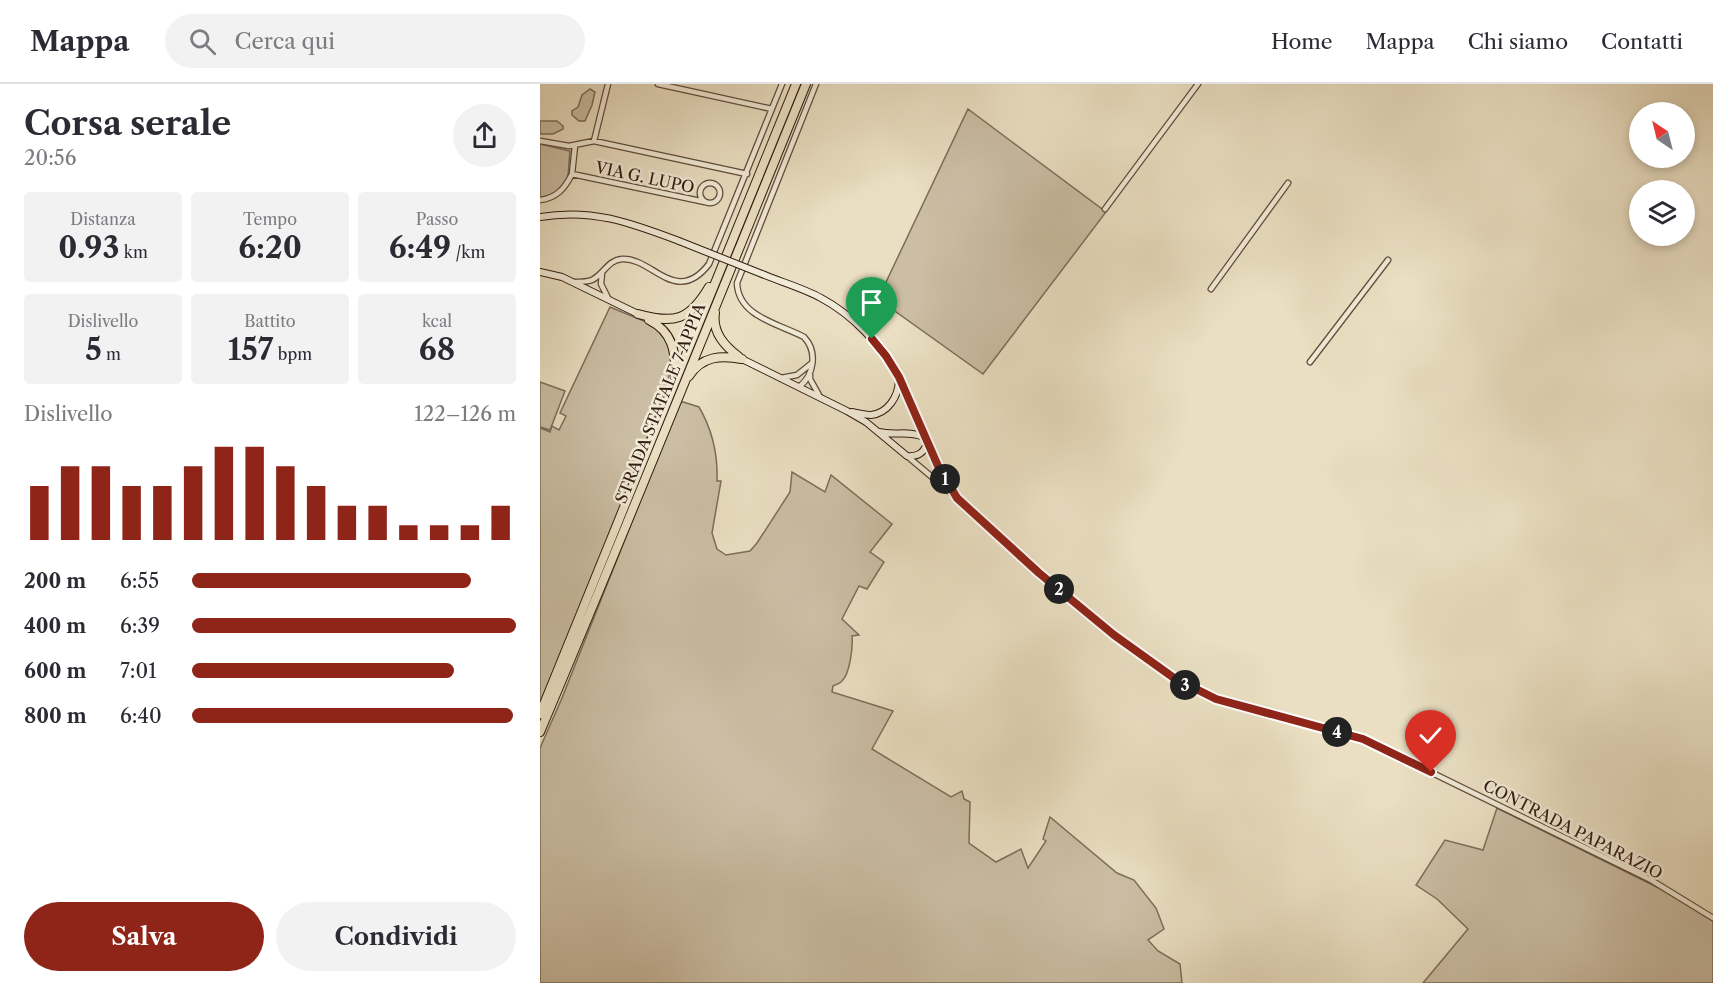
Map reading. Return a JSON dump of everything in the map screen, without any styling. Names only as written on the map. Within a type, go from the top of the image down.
[{"type":"highway","name":"STRADA STATALE 7 APPIA","points":[[540,714],[796,84]]},
{"type":"highway","name":"STRADA STATALE 7 APPIA","points":[[540,732],[635,506],[806,84]]},
{"type":"highway","points":[[638,314],[667,321],[686,315],[700,302],[722,267]]},
{"type":"highway","points":[[723,286],[714,316],[715,327],[728,349],[742,359]]},
{"type":"highway","points":[[638,314],[662,328],[674,345],[675,384]]},
{"type":"highway","points":[[674,406],[689,377],[701,363],[718,357],[742,359]]},
{"type":"street","points":[[594,141],[608,84]]},
{"type":"street","points":[[658,84],[772,109]]},
{"type":"street","points":[[574,282],[588,281],[602,273],[612,262],[623,259],[631,260],[671,280],[687,280],[697,276],[709,264],[782,84]]},
{"type":"street","points":[[799,387],[812,363],[812,347],[804,337],[755,315],[745,307],[736,283],[816,84]]},
{"type":"street","points":[[1105,209],[1198,84]]},
{"type":"street","points":[[540,141],[574,146],[594,141],[747,174]]},
{"type":"street","name":"VIA G. LUPO","points":[[574,146],[572,174],[705,202]]},
{"type":"street","points":[[540,200],[553,197],[561,192],[572,174]]},
{"type":"street","points":[[709,183],[714,184],[720,192],[719,197],[716,201],[705,202],[700,194],[701,189],[709,183]]},
{"type":"street","points":[[1211,289],[1288,183]]},
{"type":"street","points":[[540,218],[548,215],[584,214],[630,222],[820,297],[849,315],[886,356],[899,377],[938,466],[957,498]]},
{"type":"street","points":[[1310,362],[1388,260]]},
{"type":"street","points":[[540,272],[574,282],[638,314]]},
{"type":"street","points":[[592,292],[598,287],[602,273]]},
{"type":"street","points":[[592,292],[596,277]]},
{"type":"street","points":[[601,281],[609,300]]},
{"type":"street","points":[[742,359],[848,411],[877,431],[957,498]]},
{"type":"street","points":[[779,378],[808,371]]},
{"type":"street","points":[[808,371],[810,380],[820,397]]},
{"type":"street","points":[[848,411],[870,415],[880,412],[896,397],[899,377]]},
{"type":"street","points":[[877,431],[889,434],[906,432],[926,440]]},
{"type":"street","points":[[907,456],[918,455],[926,448],[926,440]]},
{"type":"street","name":"CONTRADA PAPARAZIO","points":[[957,498],[1039,573],[1114,635],[1174,678],[1216,699],[1363,739],[1651,880],[1713,918]]},
{"type":"shaded area","points":[[590,89],[595,92],[592,105],[585,121],[579,121],[572,115],[572,111],[578,107],[582,95]]},
{"type":"shaded area","points":[[968,109],[1106,212],[983,374],[878,299]]},
{"type":"shaded area","points":[[540,121],[557,121],[563,129],[553,134],[540,134]]},
{"type":"shaded area","points":[[540,144],[570,151],[566,183],[558,191],[540,200]]},
{"type":"shaded area","points":[[610,307],[656,326],[671,344],[673,365],[632,480],[540,703],[540,428],[550,432],[552,426],[559,430],[566,416],[560,413]]},
{"type":"shaded area","points":[[540,382],[565,391],[550,430],[540,427]]},
{"type":"shaded area","points":[[680,401],[699,407],[711,434],[717,462],[717,481],[721,481],[712,533],[717,549],[726,555],[750,551],[757,543],[790,492],[792,472],[825,492],[831,475],[892,524],[870,552],[884,562],[867,589],[859,586],[842,619],[859,635],[852,636],[847,672],[841,682],[833,686],[832,692],[893,711],[872,749],[951,797],[962,791],[964,799],[970,802],[969,843],[996,862],[1021,849],[1028,868],[1046,841],[1043,839],[1050,817],[1117,873],[1134,880],[1156,908],[1164,929],[1148,940],[1158,951],[1180,964],[1182,983],[540,983],[540,748]]},
{"type":"shaded area","points":[[1497,808],[1685,901],[1713,919],[1713,983],[1423,983],[1468,929],[1437,899],[1416,885],[1445,840],[1483,850]]},
{"type":"route","points":[[872,339],[899,377],[938,466],[957,498],[1039,573],[1114,635],[1174,678],[1216,699],[1363,739],[1431,772]]}]
